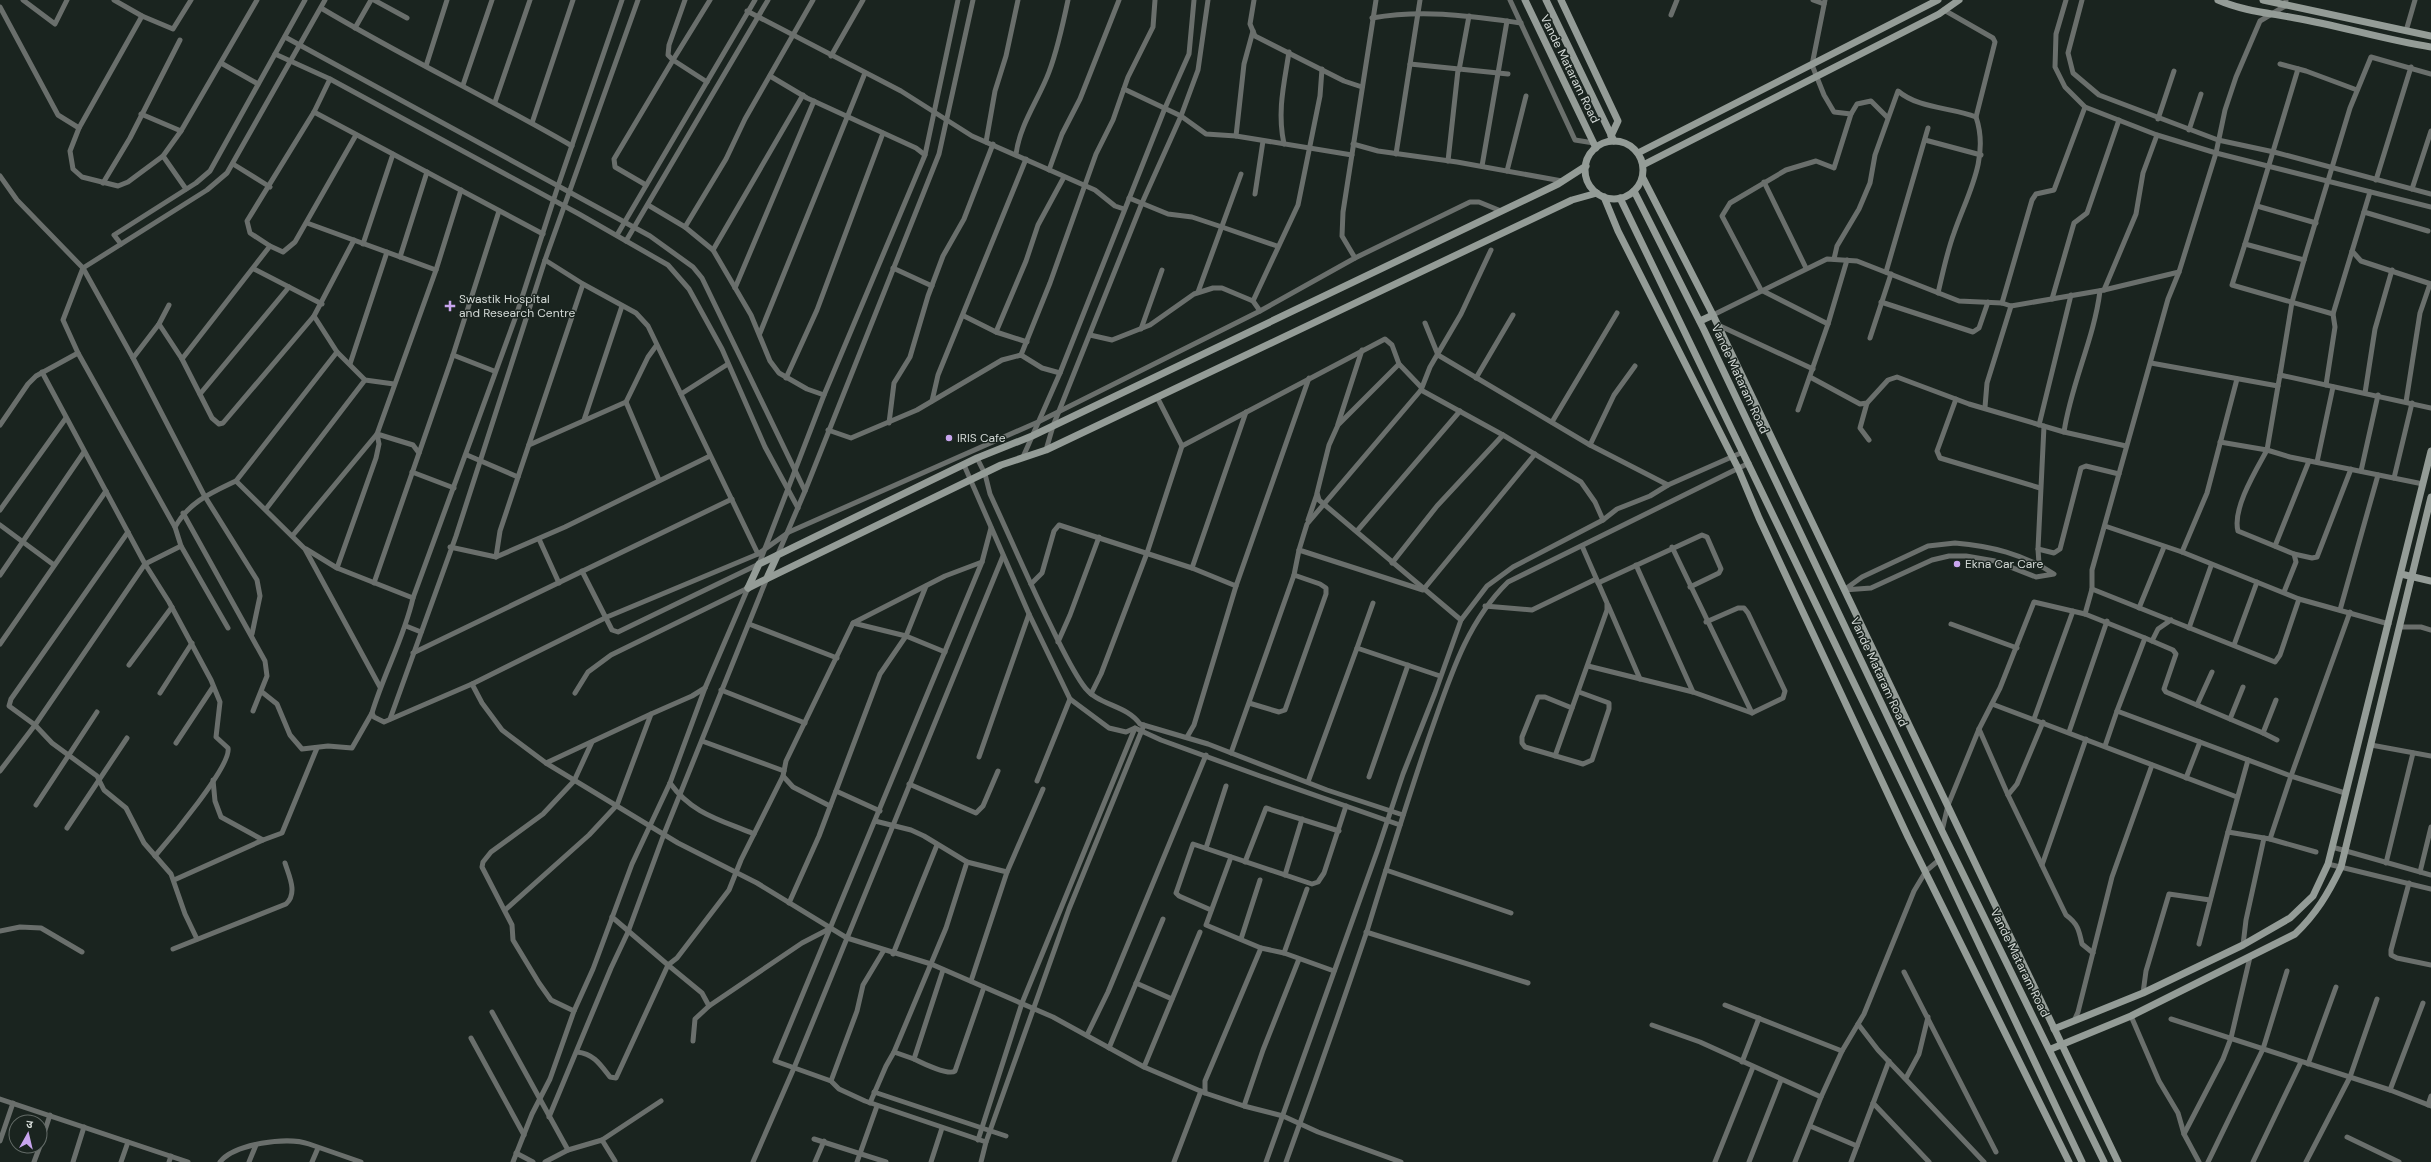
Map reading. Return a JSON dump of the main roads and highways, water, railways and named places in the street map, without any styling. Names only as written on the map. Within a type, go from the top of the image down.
[{"type":"place","name":"Swastik Hospital and Research Centre","points":[[450,306]]},
{"type":"place","name":"IRIS Cafe","points":[[949,438]]},
{"type":"place","name":"Ekna Car Care","points":[[1957,564]]}]
